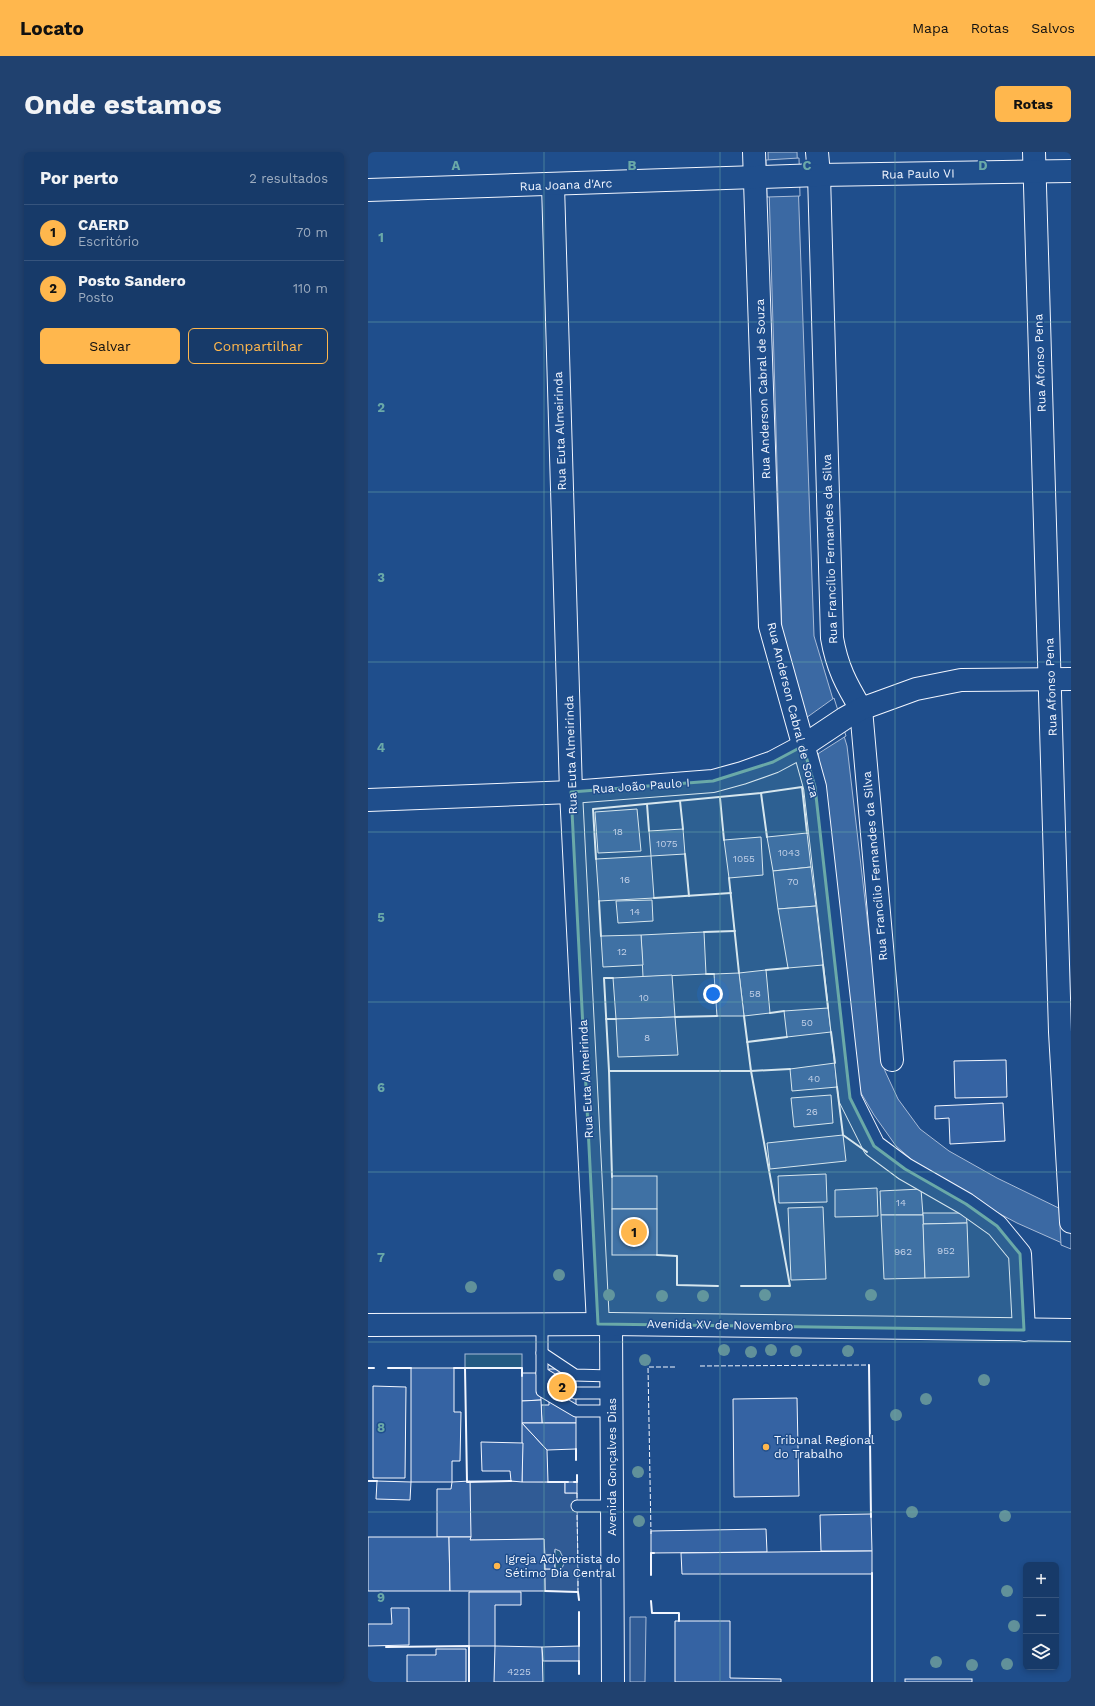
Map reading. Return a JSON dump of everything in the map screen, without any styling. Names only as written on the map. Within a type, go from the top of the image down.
[{"type":"street","name":"Rua Anderson Cabral de Souza","points":[[754,152],[760,177],[770,626],[830,729],[815,787],[850,1098],[874,1146],[905,1169],[966,1204],[997,1226],[1020,1254],[1024,1330]]},
{"type":"street","name":"Rua Francílio Fernandes da Silva","points":[[817,152],[811,176],[832,638],[836,659],[842,677],[830,729],[892,1060]]},
{"type":"street","name":"Rua Paulo VI","points":[[760,177],[811,176],[1034,162],[1071,171]]},
{"type":"street","name":"Rua Afonso Pena","points":[[1034,162],[1061,679],[1066,1032],[1071,1216]]},
{"type":"street","name":"Rua Joana d'Arc","points":[[368,190],[760,177]]},
{"type":"street","name":"Rua Euta Almeirinda","points":[[553,185],[571,792],[605,1324]]},
{"type":"street","name":"Rua João Paulo I","points":[[368,800],[571,792],[713,781],[742,773],[772,762],[830,729],[916,688],[961,680],[1061,679]]},
{"type":"street","name":"Avenida XV de Novembro","points":[[368,1325],[605,1324],[1071,1330]]},
{"type":"street","name":"Avenida Gonçalves Dias","points":[[605,1324],[611,1393],[614,1682]]},
{"type":"lane","points":[[542,1324],[542,1391],[576,1411],[611,1393]]},
{"type":"lane","points":[[542,1353],[575,1375],[611,1393]]},
{"type":"lane","points":[[542,1373],[575,1393],[611,1393]]},
{"type":"lane","points":[[577,1506],[612,1506]]},
{"type":"highlighted area","points":[[803,746],[815,787],[850,1098],[874,1146],[905,1169],[966,1204],[997,1226],[1020,1254],[1024,1330],[598,1324],[571,792],[713,781],[773,762]]},
{"type":"shaded area","points":[[768,152],[797,152],[814,636],[847,746],[885,1071],[898,1099],[920,1129],[949,1151],[997,1178],[1071,1214],[1071,1247],[1017,1223],[934,1179],[896,1146],[874,1115],[861,1093],[854,1064],[818,750],[790,672],[782,636]]},
{"type":"shaded area","points":[[465,1354],[522,1354],[522,1368],[465,1368]]},
{"type":"shaded area","points":[[470,1481],[565,1482],[565,1493],[577,1493],[578,1592],[545,1591],[545,1569],[555,1569],[555,1576],[560,1572],[565,1562],[560,1551],[555,1549],[554,1555],[545,1555],[544,1539],[470,1540]]},
{"type":"shaded area","points":[[555,1549],[560,1551],[565,1562],[560,1572],[555,1576]]},
{"type":"shaded area","points":[[630,1617],[646,1617],[645,1682],[630,1682]]},
{"type":"pier","points":[[799,158],[800,196],[767,197],[766,160]]},
{"type":"pier","points":[[834,698],[846,736],[816,755],[806,718]]},
{"type":"pier","points":[[1059,1206],[1071,1212],[1071,1249],[1061,1245]]},
{"type":"building","points":[[637,809],[641,851],[598,853],[595,812]]},
{"type":"building","points":[[683,829],[685,854],[651,856],[649,831]]},
{"type":"building","points":[[807,833],[811,867],[773,871],[767,837]]},
{"type":"building","points":[[761,837],[763,875],[729,878],[724,840]]},
{"type":"building","points":[[651,856],[654,898],[599,901],[596,859]]},
{"type":"building","points":[[811,867],[816,906],[778,909],[773,871]]},
{"type":"building","points":[[652,900],[653,921],[618,923],[616,901]]},
{"type":"building","points":[[816,906],[823,965],[788,968],[778,909]]},
{"type":"building","points":[[704,932],[706,974],[643,977],[641,935]]},
{"type":"building","points":[[641,935],[643,965],[603,967],[601,936]]},
{"type":"building","points":[[766,970],[770,1013],[744,1016],[739,973]]},
{"type":"building","points":[[739,973],[744,1016],[717,1016],[714,974]]},
{"type":"building","points":[[672,975],[675,1017],[616,1019],[613,978]]},
{"type":"building","points":[[828,1008],[831,1032],[787,1037],[784,1011]]},
{"type":"building","points":[[675,1017],[678,1055],[618,1057],[616,1019]]},
{"type":"building","points":[[1006,1060],[1007,1097],[955,1098],[954,1061]]},
{"type":"building","points":[[835,1063],[837,1087],[792,1091],[790,1069]]},
{"type":"building","points":[[831,1095],[833,1123],[794,1127],[791,1098]]},
{"type":"building","points":[[1003,1103],[1005,1141],[950,1144],[949,1118],[935,1119],[935,1106]]},
{"type":"building","points":[[843,1135],[846,1161],[770,1169],[767,1143]]},
{"type":"building","points":[[826,1174],[827,1202],[779,1203],[778,1176]]},
{"type":"building","points":[[612,1176],[657,1176],[657,1209],[612,1209]]},
{"type":"building","points":[[877,1188],[878,1216],[835,1217],[835,1190]]},
{"type":"building","points":[[921,1189],[923,1215],[881,1215],[880,1191]]},
{"type":"building","points":[[823,1207],[826,1279],[791,1280],[788,1208]]},
{"type":"building","points":[[612,1209],[657,1209],[657,1255],[612,1255]]},
{"type":"building","points":[[923,1213],[963,1213],[966,1214],[967,1223],[923,1224]]},
{"type":"building","points":[[881,1215],[923,1215],[925,1278],[884,1279]]},
{"type":"building","points":[[967,1223],[969,1277],[925,1278],[923,1224]]},
{"type":"building","points":[[411,1368],[454,1368],[454,1412],[461,1412],[460,1461],[452,1461],[452,1482],[411,1482]]},
{"type":"building","points":[[549,1369],[576,1369],[576,1423],[542,1423],[541,1405],[549,1405]]},
{"type":"building","points":[[522,1373],[540,1373],[541,1400],[522,1401]]},
{"type":"building","points":[[373,1386],[406,1387],[405,1478],[373,1478]]},
{"type":"building","name":"Tribunal Regional do Trabalho","points":[[797,1398],[799,1496],[734,1497],[733,1399]]},
{"type":"building","points":[[541,1400],[542,1423],[522,1423],[522,1401]]},
{"type":"building","points":[[522,1423],[547,1450],[548,1482],[522,1482]]},
{"type":"building","points":[[522,1423],[576,1423],[576,1449],[547,1450]]},
{"type":"building","points":[[481,1442],[523,1443],[522,1482],[511,1481],[510,1471],[482,1471]]},
{"type":"building","points":[[377,1481],[411,1482],[410,1500],[376,1499]]},
{"type":"building","points":[[470,1481],[471,1537],[437,1537],[437,1489],[451,1489],[452,1482]]},
{"type":"building","points":[[565,1482],[577,1482],[577,1493],[565,1493]]},
{"type":"building","points":[[871,1514],[872,1551],[821,1551],[820,1515]]},
{"type":"building","points":[[766,1529],[767,1552],[651,1553],[651,1531]]},
{"type":"building","points":[[368,1537],[449,1537],[450,1591],[368,1591]]},
{"type":"building","name":"Igreja Adventista do Sétimo Dia Central","points":[[449,1537],[471,1537],[470,1540],[544,1539],[545,1591],[450,1591]]},
{"type":"building","points":[[872,1551],[872,1574],[682,1574],[681,1553]]},
{"type":"building","points":[[545,1555],[554,1555],[555,1569],[545,1569]]},
{"type":"building","points":[[469,1592],[521,1592],[521,1605],[495,1605],[495,1646],[469,1646]]},
{"type":"building","points":[[391,1608],[409,1608],[409,1645],[368,1646],[368,1624],[392,1624]]},
{"type":"building","points":[[675,1621],[730,1621],[730,1678],[781,1679],[781,1682],[675,1682]]},
{"type":"building","points":[[495,1646],[542,1647],[543,1682],[494,1682]]},
{"type":"building","points":[[579,1646],[579,1661],[543,1661],[542,1647]]},
{"type":"building","points":[[436,1649],[466,1649],[466,1682],[407,1682],[407,1655],[436,1655]]},
{"type":"building","points":[[905,1679],[972,1679],[972,1682],[905,1682]]},
{"type":"fence","points":[[700,1366],[869,1365]]},
{"type":"fence","points":[[651,1534],[648,1367],[675,1367]]},
{"type":"fence","points":[[577,1493],[577,1498]]},
{"type":"fence","points":[[577,1515],[578,1560]]},
{"type":"fence","points":[[578,1567],[578,1592]]},
{"type":"wall","points":[[596,859],[593,809],[761,793],[802,787],[807,833]]},
{"type":"wall","points":[[761,793],[767,837]]},
{"type":"wall","points":[[720,798],[724,840]]},
{"type":"wall","points":[[680,801],[683,829]]},
{"type":"wall","points":[[647,804],[649,831]]},
{"type":"wall","points":[[685,854],[689,896]]},
{"type":"wall","points":[[729,878],[739,973]]},
{"type":"wall","points":[[654,898],[731,893]]},
{"type":"wall","points":[[599,901],[601,936]]},
{"type":"wall","points":[[704,932],[735,931]]},
{"type":"wall","points":[[823,965],[828,1008]]},
{"type":"wall","points":[[766,970],[788,968]]},
{"type":"wall","points":[[706,974],[714,974]]},
{"type":"wall","points":[[609,1071],[604,978],[613,978]]},
{"type":"wall","points":[[770,1013],[784,1011]]},
{"type":"wall","points":[[675,1017],[717,1016]]},
{"type":"wall","points":[[744,1016],[751,1071],[790,1069]]},
{"type":"wall","points":[[606,1019],[616,1019]]},
{"type":"wall","points":[[831,1032],[835,1063]]},
{"type":"wall","points":[[747,1042],[787,1037]]},
{"type":"wall","points":[[612,1177],[609,1071],[751,1071],[790,1286],[741,1286]]},
{"type":"wall","points":[[837,1087],[843,1135],[867,1152]]},
{"type":"wall","points":[[657,1255],[677,1256],[677,1285],[718,1286]]},
{"type":"wall","points":[[869,1365],[871,1517]]},
{"type":"wall","points":[[368,1368],[374,1368]]},
{"type":"wall","points":[[388,1368],[411,1368]]},
{"type":"wall","points":[[454,1368],[522,1368],[522,1376]]},
{"type":"wall","points":[[465,1368],[467,1482],[511,1481]]},
{"type":"wall","points":[[576,1449],[576,1460]]},
{"type":"wall","points":[[574,1482],[577,1482],[577,1475]]},
{"type":"wall","points":[[368,1481],[377,1481]]},
{"type":"wall","points":[[548,1482],[568,1482]]},
{"type":"wall","points":[[651,1575],[651,1553],[654,1553]]},
{"type":"wall","points":[[872,1573],[872,1682]]},
{"type":"wall","points":[[545,1591],[578,1592],[579,1600]]},
{"type":"wall","points":[[651,1601],[652,1613],[679,1613],[679,1621]]},
{"type":"wall","points":[[579,1612],[579,1646]]},
{"type":"wall","points":[[386,1647],[469,1646],[469,1682]]},
{"type":"wall","points":[[579,1661],[579,1674]]},
{"type":"place","name":"CAERD","points":[[634,1232]]},
{"type":"place","name":"Posto Sandero","points":[[562,1387]]},
{"type":"place","name":"Tribunal Regional do Trabalho","points":[[766,1447]]},
{"type":"place","name":"Igreja Adventista do Sétimo Dia Central","points":[[497,1566]]}]
